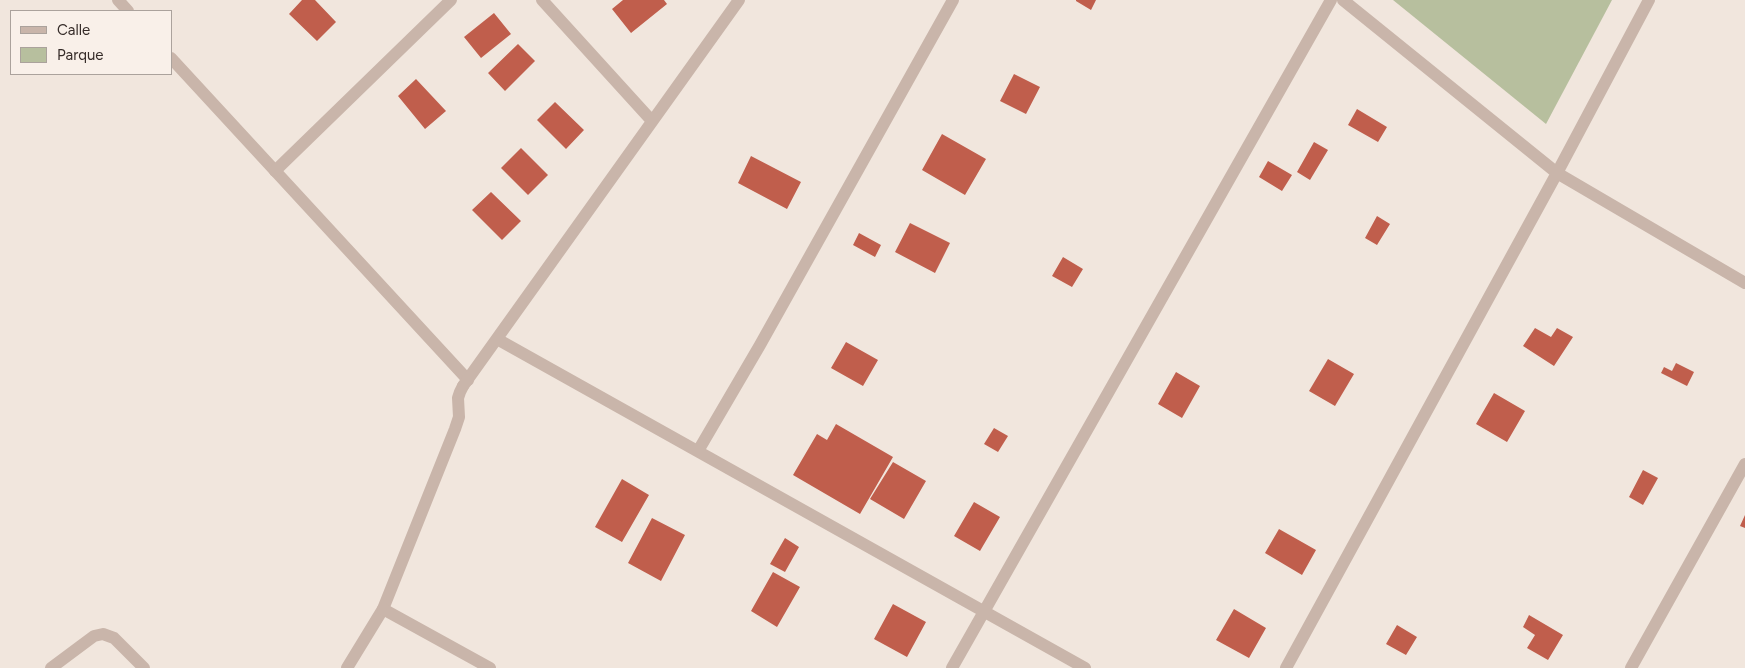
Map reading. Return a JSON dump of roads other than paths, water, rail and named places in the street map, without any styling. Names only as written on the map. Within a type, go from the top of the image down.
[{"type":"street","points":[[118,0],[127,10]]},
{"type":"street","points":[[275,171],[452,0]]},
{"type":"street","points":[[542,0],[652,121]]},
{"type":"street","points":[[347,668],[383,609],[455,429],[459,416],[458,398],[460,392],[739,0]]},
{"type":"street","points":[[698,452],[953,0]]},
{"type":"street","points":[[952,668],[1332,0]]},
{"type":"street","points":[[1343,0],[1557,173],[1745,283]]},
{"type":"street","points":[[1286,668],[1557,173],[1649,0]]},
{"type":"street","points":[[172,59],[466,383]]},
{"type":"street","points":[[496,339],[1085,668]]},
{"type":"street","points":[[1631,668],[1745,464]]},
{"type":"street","points":[[383,609],[490,668]]},
{"type":"street","points":[[51,668],[94,636],[104,634],[114,638],[144,668]]}]
